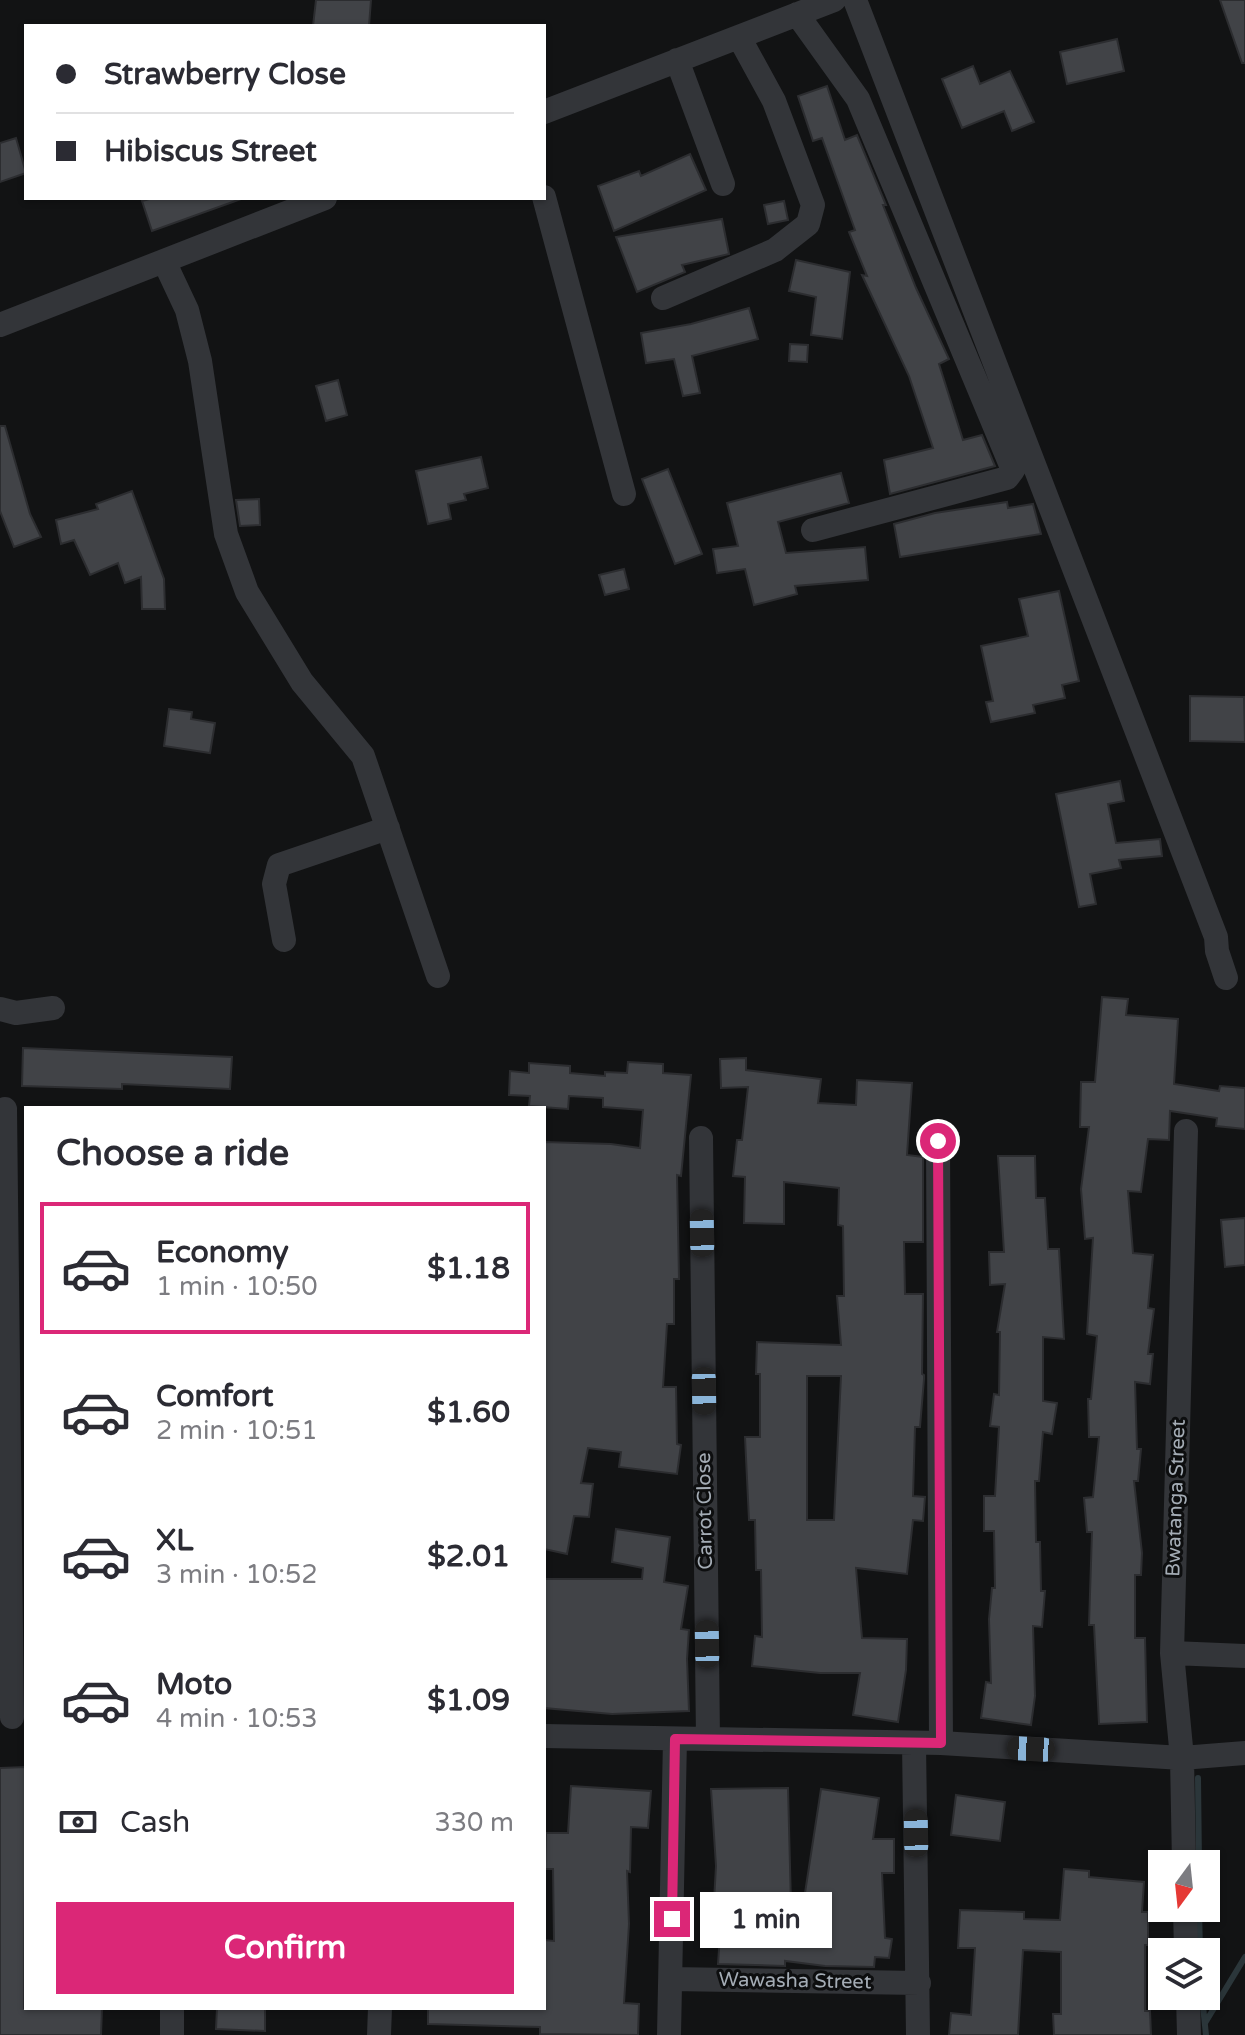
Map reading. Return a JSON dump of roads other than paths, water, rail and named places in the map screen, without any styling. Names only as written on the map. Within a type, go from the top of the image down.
[{"type":"street","points":[[546,111],[834,0]]},
{"type":"street","points":[[855,0],[1216,937],[1226,978]]},
{"type":"street","points":[[797,14],[858,99],[1013,470],[1007,478],[813,530]]},
{"type":"street","points":[[663,298],[775,250],[808,224],[813,205],[774,101],[739,37]]},
{"type":"street","points":[[677,60],[723,184]]},
{"type":"street","points":[[0,325],[320,200]]},
{"type":"street","points":[[545,200],[624,494]]},
{"type":"street","points":[[164,261],[187,310],[200,361],[226,534],[247,592],[302,682],[363,756],[438,976]]},
{"type":"street","points":[[284,940],[274,884],[279,865],[388,828]]},
{"type":"street","points":[[0,1009],[16,1013],[53,1008]]},
{"type":"street","points":[[5,1109],[13,1717]]},
{"type":"street","name":"Bwatanga Street","points":[[1184,1850],[1182,1758],[1172,1653],[1186,1131]]},
{"type":"street","name":"Carrot Close","points":[[701,1138],[708,1739]]},
{"type":"street","points":[[938,1141],[941,1743]]},
{"type":"street","points":[[1172,1653],[1245,1656]]},
{"type":"street","points":[[546,1736],[941,1743],[1182,1758],[1245,1753]]},
{"type":"street","points":[[669,2035],[675,1739]]},
{"type":"street","points":[[914,1743],[918,2035]]},
{"type":"street","name":"Wawasha Street","points":[[671,1979],[919,1983]]},
{"type":"street","points":[[172,2010],[172,2035]]},
{"type":"street","points":[[379,2035],[380,2010]]},
{"type":"street","points":[[1188,2010],[1189,2035]]},
{"type":"waterway","points":[[1198,1778],[1199,1850]]},
{"type":"waterway","points":[[1199,1922],[1200,1938]]},
{"type":"waterway","points":[[1205,2023],[1245,1957]]},
{"type":"waterway","points":[[1203,2010],[1206,2035]]}]
